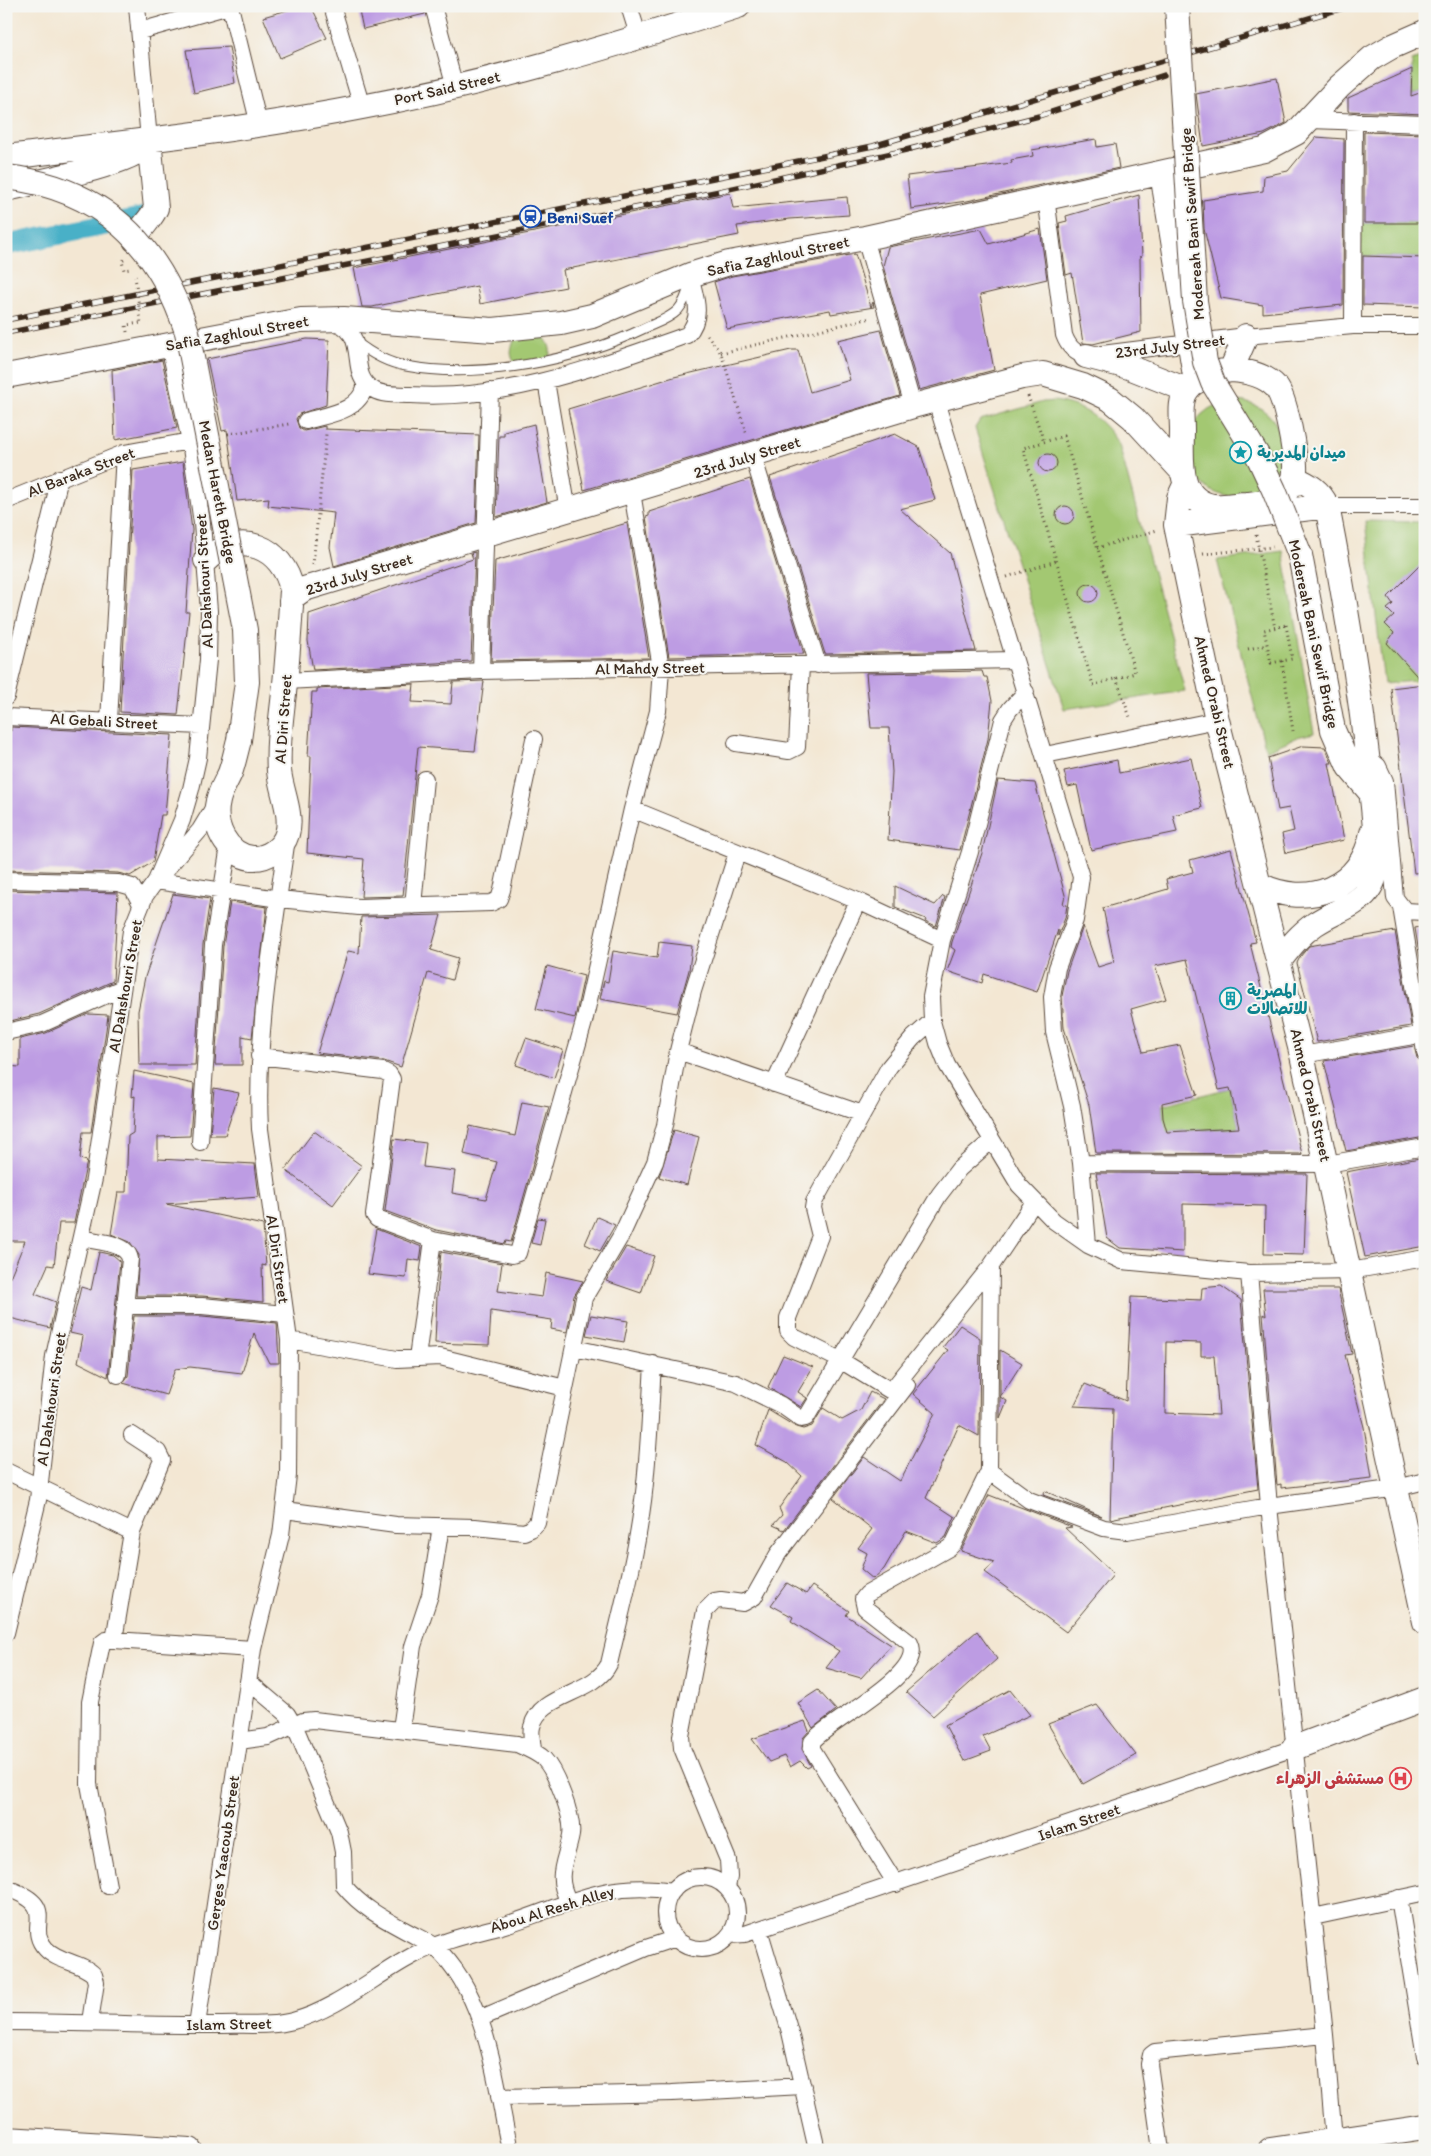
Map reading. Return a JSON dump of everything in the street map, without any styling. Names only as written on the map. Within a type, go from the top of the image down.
[{"type":"main road","name":"Port Said Street","points":[[6,157],[259,125],[362,107],[455,87],[638,38],[738,6]]},
{"type":"main road","name":"Modereah Bani Sewif Bridge","points":[[1177,6],[1195,301],[1205,362],[1217,390],[1250,443],[1274,490],[1300,555],[1334,730],[1349,767],[1372,794]]},
{"type":"main road","name":"Safia Zaghloul Street","points":[[6,376],[301,320],[323,318],[455,329],[528,327],[562,323],[592,316],[690,275],[729,263],[865,238],[1264,150],[1296,133],[1339,87],[1372,58],[1425,32]]},
{"type":"main road","points":[[136,240],[142,227],[153,216],[156,208],[149,140]]},
{"type":"main road","points":[[6,189],[76,172],[133,155],[145,146],[149,140]]},
{"type":"main road","points":[[1172,170],[1199,342],[1207,379]]},
{"type":"main road","name":"Medan Hareth Bridge","points":[[6,177],[32,181],[67,191],[109,214],[128,230],[153,260],[170,287],[179,309],[186,332],[245,630],[247,682],[239,740],[231,770],[218,801]]},
{"type":"main road","points":[[1086,356],[1129,367],[1207,379],[1242,371],[1265,379],[1274,386],[1281,395],[1285,406],[1295,471],[1294,478],[1284,494],[1267,502],[1215,506],[1194,497],[1183,477],[1182,400],[1207,379],[1246,336]]},
{"type":"main road","name":"23rd July Street","points":[[291,601],[299,592],[311,588],[753,456],[913,406],[1022,377],[1043,374],[1083,386],[1110,399],[1132,418],[1183,477]]},
{"type":"main road","name":"Ahmed Orabi Street","points":[[1183,477],[1176,525],[1182,556],[1217,720],[1280,960],[1327,1164],[1425,1622]]},
{"type":"main road","points":[[1280,960],[1300,935],[1313,925],[1351,906],[1369,891],[1377,871],[1378,860],[1372,794],[1327,506],[1321,494],[1314,488],[1294,478]]},
{"type":"main road","points":[[1176,525],[1327,506]]},
{"type":"main road","points":[[206,560],[224,547],[238,544]]},
{"type":"main road","name":"Al Diri Street","points":[[238,544],[258,546],[278,559],[290,578],[291,601],[279,771],[290,824],[287,836]]},
{"type":"main road","points":[[218,801],[216,817],[220,833],[229,846],[240,855],[255,858],[269,855],[281,846],[287,836]]},
{"type":"main road","points":[[1260,885],[1272,891],[1298,896],[1324,892],[1335,887],[1351,874],[1363,860],[1369,848],[1374,825]]},
{"type":"main road","name":"Islam Street","points":[[1294,1748],[1425,1699]]},
{"type":"main road","points":[[1270,2150],[1425,2127]]},
{"type":"main road","points":[[6,2139],[102,2147],[190,2150]]},
{"type":"street","points":[[137,6],[149,140]]},
{"type":"street","points":[[140,31],[229,6],[259,125]]},
{"type":"street","points":[[332,6],[362,107]]},
{"type":"street","points":[[433,6],[455,87]]},
{"type":"street","points":[[629,6],[638,38]]},
{"type":"street","points":[[1310,120],[1425,124]]},
{"type":"street","points":[[1353,326],[1354,121]]},
{"type":"street","points":[[1046,197],[1064,334],[1072,349],[1086,356]]},
{"type":"street","points":[[865,238],[913,406]]},
{"type":"street","points":[[323,318],[342,326],[355,341],[358,350],[358,369],[366,385],[378,392],[420,395],[490,391],[546,381],[687,335],[697,320],[697,307],[690,275]]},
{"type":"street","name":"23rd July Street","points":[[1086,356],[1246,336],[1353,326],[1425,326]]},
{"type":"street","points":[[196,340],[238,544]]},
{"type":"street","name":"Al Dahshouri Street","points":[[6,1633],[39,1488],[54,1356],[94,1179],[131,931],[142,904],[156,881],[182,820],[198,758],[208,660],[209,611],[206,560],[190,441],[169,345]]},
{"type":"street","points":[[546,381],[568,511]]},
{"type":"street","points":[[306,421],[356,403],[366,385]]},
{"type":"street","points":[[481,671],[490,391]]},
{"type":"street","points":[[936,401],[1082,877],[1074,920],[1057,968],[1052,997],[1054,1032],[1072,1106],[1081,1163],[1088,1245]]},
{"type":"street","name":"Al Baraka Street","points":[[6,501],[124,452],[215,436]]},
{"type":"street","points":[[110,722],[124,452]]},
{"type":"street","points":[[736,744],[789,751],[798,747],[810,665],[753,456]]},
{"type":"street","points":[[6,697],[60,478]]},
{"type":"street","points":[[259,1056],[383,1071],[389,1074],[392,1079],[374,1215],[376,1220],[433,1240],[512,1255],[520,1250],[584,1022],[632,809],[658,711],[661,668],[632,492]]},
{"type":"street","points":[[1327,506],[1425,506]]},
{"type":"street","name":"Al Mahdy Street","points":[[286,680],[481,671],[1014,660]]},
{"type":"street","points":[[1026,692],[1003,720],[970,852],[942,940],[931,997],[932,1021],[947,1065],[1019,1186],[1054,1221],[1088,1245],[1122,1261],[1249,1274],[1350,1271],[1425,1258]]},
{"type":"street","name":"Al Gebali Street","points":[[6,716],[201,726]]},
{"type":"street","points":[[1045,755],[1217,720]]},
{"type":"street","points":[[156,881],[279,899],[359,906],[491,903],[499,899],[534,739]]},
{"type":"street","points":[[1366,756],[1378,766],[1385,781],[1395,898],[1401,907],[1425,1052]]},
{"type":"street","points":[[412,906],[425,779]]},
{"type":"street","name":"Medan Hareth Bridge","points":[[156,881],[200,830],[218,801]]},
{"type":"street","points":[[632,809],[858,901],[942,940]]},
{"type":"street","name":"Al Diri Street","points":[[248,1681],[253,1649],[276,1558],[285,1510],[288,1475],[289,1340],[260,1129],[259,1056],[287,836]]},
{"type":"street","points":[[200,1142],[213,945],[220,891],[229,846]]},
{"type":"street","points":[[285,1510],[396,1525],[524,1532],[531,1529],[537,1522],[584,1298],[622,1234],[655,1162],[665,1125],[678,1051],[693,992],[737,852]]},
{"type":"street","points":[[6,880],[118,884],[132,887],[142,904]]},
{"type":"street","points":[[774,1084],[858,901]]},
{"type":"street","points":[[1401,907],[1410,912],[1425,912]]},
{"type":"street","points":[[6,1032],[42,1024],[122,988]]},
{"type":"street","points":[[932,1021],[901,1051],[814,1202],[813,1208],[820,1236],[786,1325],[794,1338],[840,1360],[890,1392],[991,1266]]},
{"type":"street","points":[[1302,1055],[1423,1034]]},
{"type":"street","points":[[678,1051],[863,1114]]},
{"type":"street","points":[[574,1348],[736,1383],[762,1394],[801,1419],[810,1414],[840,1360],[939,1195],[959,1169],[992,1140]]},
{"type":"street","points":[[1081,1163],[1327,1164],[1425,1147]]},
{"type":"street","points":[[727,1888],[730,1878],[728,1860],[682,1748],[681,1736],[705,1610],[715,1601],[743,1603],[754,1598],[778,1554],[891,1407],[1034,1202]]},
{"type":"street","points":[[81,1238],[123,1248],[129,1254],[118,1375]]},
{"type":"street","points":[[417,1358],[433,1240]]},
{"type":"street","points":[[896,1884],[812,1750],[812,1742],[880,1690],[912,1660],[914,1649],[910,1643],[865,1608],[863,1599],[867,1594],[949,1548],[989,1471],[991,1266]]},
{"type":"street","points":[[1249,1274],[1269,1506],[1313,1917],[1334,2140]]},
{"type":"street","points":[[125,1306],[202,1306],[285,1314]]},
{"type":"street","points":[[289,1340],[397,1359],[440,1357],[565,1388]]},
{"type":"street","points":[[533,1751],[532,1728],[544,1708],[595,1681],[605,1673],[609,1664],[635,1549],[642,1508],[648,1458],[653,1364]]},
{"type":"street","points":[[114,1640],[132,1532],[162,1460],[158,1452],[132,1435]]},
{"type":"street","points":[[6,1471],[132,1532]]},
{"type":"street","points":[[989,1471],[1030,1500],[1104,1528],[1127,1532],[1269,1506],[1397,1488],[1425,1481]]},
{"type":"street","points":[[401,1729],[413,1646],[430,1595],[441,1526]]},
{"type":"street","points":[[108,1886],[90,1794],[90,1702],[102,1642],[114,1640],[253,1649]]},
{"type":"street","points":[[248,1681],[280,1708],[294,1726],[342,1842],[344,1886],[361,1904],[376,1915],[433,1946],[459,1973],[481,2018],[510,2150]]},
{"type":"street","name":"Gerges Yaacoub Street","points":[[197,2025],[248,1681]]},
{"type":"street","points":[[239,1741],[268,1737],[303,1721],[314,1720],[517,1744],[533,1751],[544,1759],[553,1774],[570,1817],[571,1834],[561,1880],[569,1902]]},
{"type":"street","name":"Islam Street","points":[[730,1934],[745,1934],[1294,1748]]},
{"type":"street","points":[[699,1877],[710,1878],[727,1888],[737,1906],[737,1916],[730,1934],[714,1947],[704,1949],[684,1944],[676,1938],[666,1920],[665,1910],[673,1891],[689,1879],[699,1877]]},
{"type":"street","points":[[6,1888],[24,1894],[35,1903],[38,1909],[39,1936],[46,1950],[94,1975],[96,1982],[90,2022]]},
{"type":"street","name":"Abou Al Resh Alley","points":[[433,1946],[459,1936],[499,1927],[600,1891],[616,1888],[653,1888],[673,1891]]},
{"type":"street","points":[[1313,1917],[1425,1893]]},
{"type":"street","points":[[1399,1898],[1425,2057]]},
{"type":"street","points":[[759,1929],[790,2032],[817,2150]]},
{"type":"street","points":[[481,2018],[646,1948],[676,1938]]},
{"type":"street","name":"Islam Street","points":[[6,2022],[197,2025],[292,2022],[311,2015],[363,1988],[412,1956],[433,1946]]},
{"type":"street","points":[[1161,2150],[1150,2064],[1151,2055],[1155,2052],[1325,2035]]},
{"type":"street","points":[[499,2096],[672,2093],[803,2086]]},
{"type":"lane","points":[[355,341],[366,350],[390,362],[421,368],[485,369],[544,361],[600,346],[668,317],[684,302],[690,284],[690,275]]},
{"type":"path","points":[[134,268],[141,322]]},
{"type":"path","points":[[721,354],[887,315]]},
{"type":"path","points":[[693,328],[711,338],[721,354],[753,456]]},
{"type":"path","points":[[1022,377],[1044,442]]},
{"type":"path","points":[[311,588],[328,414]]},
{"type":"path","points":[[215,436],[306,421]]},
{"type":"path","points":[[1064,436],[1098,548],[1135,673],[1093,685],[1022,448],[1064,436]]},
{"type":"path","points":[[1254,516],[1258,548],[1274,628]]},
{"type":"path","points":[[1098,548],[1176,525]]},
{"type":"path","points":[[1182,556],[1277,546]]},
{"type":"path","points":[[990,582],[1056,561]]},
{"type":"path","points":[[1286,625],[1292,659],[1271,663],[1267,645],[1264,630],[1286,625]]},
{"type":"path","points":[[1248,649],[1267,645]]},
{"type":"path","points":[[1282,661],[1293,731]]},
{"type":"path","points":[[1116,678],[1137,736]]},
{"type":"green space","points":[[1425,56],[1425,91],[1411,96],[1412,61]]},
{"type":"green space","points":[[1361,223],[1425,223],[1425,258],[1360,256]]},
{"type":"green space","points":[[543,336],[550,348],[549,357],[542,364],[532,367],[522,366],[514,362],[511,353],[515,339]]},
{"type":"green space","points":[[1055,401],[1075,406],[1092,415],[1100,421],[1119,445],[1185,691],[1064,709],[975,428],[980,420],[1043,402]]},
{"type":"green space","points":[[1235,401],[1254,404],[1269,415],[1280,430],[1283,449],[1280,468],[1269,483],[1254,494],[1235,497],[1216,494],[1201,483],[1190,468],[1187,449],[1190,430],[1201,415],[1216,404]]},
{"type":"green space","points":[[1365,521],[1425,522],[1425,680],[1384,684]]},
{"type":"green space","points":[[1283,551],[1314,733],[1297,737],[1266,751],[1217,560]]},
{"type":"green space","points":[[1230,1088],[1239,1128],[1164,1132],[1162,1105]]},
{"type":"building","points":[[302,6],[311,6],[327,38],[280,58],[263,17]]},
{"type":"building","points":[[358,6],[423,6],[425,14],[363,29]]},
{"type":"building","points":[[229,47],[235,83],[194,93],[186,50]]},
{"type":"building","points":[[1412,69],[1411,96],[1425,91],[1425,114],[1348,111],[1348,98]]},
{"type":"building","points":[[1277,78],[1286,123],[1264,134],[1203,146],[1196,94]]},
{"type":"building","points":[[1364,132],[1425,134],[1425,223],[1364,223]]},
{"type":"building","points":[[1316,137],[1344,139],[1343,305],[1263,313],[1263,305],[1221,298],[1204,229],[1203,200],[1263,191],[1264,176],[1288,171]]},
{"type":"building","points":[[1096,139],[1097,147],[1115,144],[1119,168],[967,201],[911,209],[907,176],[1012,163],[1011,160],[1033,156],[1032,150]]},
{"type":"building","points":[[730,193],[733,208],[847,197],[849,215],[790,219],[737,226],[739,235],[563,270],[566,287],[480,304],[477,286],[372,307],[362,307],[354,268]]},
{"type":"building","points":[[1139,195],[1142,256],[1140,257],[1141,332],[1093,344],[1083,343],[1072,273],[1066,275],[1059,223],[1067,221],[1066,216]]},
{"type":"building","points":[[981,229],[989,244],[1040,229],[1047,279],[980,295],[994,370],[919,390],[883,266],[888,247]]},
{"type":"building","points":[[855,254],[871,307],[873,302],[874,307],[831,314],[830,310],[727,329],[714,282],[732,276]]},
{"type":"building","points":[[1363,256],[1425,258],[1425,307],[1363,305]]},
{"type":"building","points":[[881,330],[900,396],[584,490],[568,409],[674,377],[791,350],[798,350],[810,392],[850,380],[838,340]]},
{"type":"building","points":[[307,339],[329,340],[326,405],[299,414],[296,419],[299,428],[304,431],[325,426],[325,429],[479,435],[476,523],[334,566],[330,547],[334,513],[268,506],[269,498],[237,501],[227,430],[222,431],[207,359]]},
{"type":"building","points":[[162,360],[177,428],[115,440],[112,370]]},
{"type":"building","points":[[534,424],[547,502],[496,517],[499,436],[504,436],[504,432]]},
{"type":"building","points":[[895,434],[919,447],[935,500],[900,509],[950,553],[976,651],[825,654],[770,477]]},
{"type":"building","points":[[1044,454],[1052,454],[1057,459],[1055,470],[1044,472],[1039,467],[1039,459]]},
{"type":"building","points":[[183,462],[192,530],[186,612],[189,612],[178,715],[120,712],[133,470]]},
{"type":"building","points":[[750,479],[804,654],[669,657],[646,517],[649,516],[649,512]]},
{"type":"building","points":[[1065,506],[1071,509],[1074,515],[1071,521],[1065,524],[1059,521],[1056,515],[1059,509]]},
{"type":"building","points":[[627,523],[649,658],[491,661],[495,561]]},
{"type":"building","points":[[475,552],[471,661],[313,670],[308,641],[309,614],[473,559],[471,553]]},
{"type":"building","points":[[1425,560],[1425,872],[1414,873],[1391,688],[1424,684],[1387,643],[1394,633],[1385,624],[1394,616],[1387,609],[1393,604],[1388,597]]},
{"type":"building","points":[[1089,584],[1095,587],[1098,593],[1095,599],[1089,602],[1083,599],[1080,593],[1083,587]]},
{"type":"building","points":[[982,671],[984,677],[987,677],[992,701],[988,739],[960,850],[888,840],[892,772],[889,728],[871,728],[866,673]]},
{"type":"building","points":[[484,681],[475,751],[418,747],[403,896],[361,897],[364,859],[307,853],[311,756],[308,756],[312,692],[317,692],[317,689],[414,684],[412,702],[451,704],[453,682]]},
{"type":"building","points":[[11,727],[172,735],[165,815],[161,815],[153,862],[130,876],[118,873],[6,870],[6,730],[11,731]]},
{"type":"building","points":[[1303,746],[1325,747],[1332,763],[1329,763],[1344,840],[1286,853],[1282,834],[1294,831],[1289,808],[1278,810],[1268,758]]},
{"type":"building","points":[[1191,758],[1202,808],[1173,815],[1177,832],[1091,850],[1077,785],[1068,787],[1064,771],[1117,760],[1119,773]]},
{"type":"building","points":[[998,780],[1035,783],[1065,895],[1063,904],[1067,905],[1065,918],[1058,936],[1058,930],[1037,992],[984,974],[982,983],[947,971],[955,950],[951,947],[952,942],[982,853]]},
{"type":"building","points":[[1231,849],[1256,942],[1250,943],[1302,1154],[1096,1153],[1089,1105],[1064,1028],[1062,996],[1067,971],[1083,926],[1098,967],[1114,962],[1103,908],[1168,889],[1166,879],[1193,872],[1190,860]],"holes":[[[1187,959],[1219,1090],[1230,1088],[1239,1128],[1167,1132],[1163,1118],[1162,1103],[1197,1095],[1180,1045],[1143,1052],[1131,1009],[1166,999],[1155,966]]]},
{"type":"building","points":[[895,886],[935,905],[943,896],[945,897],[936,926],[925,921],[926,919],[895,907]]},
{"type":"building","points":[[6,890],[118,893],[113,981],[39,1014],[6,1022]]},
{"type":"building","points":[[173,894],[210,899],[203,944],[195,1065],[139,1065],[138,1011],[145,977]]},
{"type":"building","points":[[230,902],[267,907],[252,1038],[242,1036],[242,1065],[215,1065],[223,946]]},
{"type":"building","points":[[441,915],[431,950],[458,958],[452,980],[428,973],[401,1067],[384,1061],[317,1053],[348,951],[359,953],[361,917]]},
{"type":"building","points":[[1425,926],[1425,989],[1415,928]]},
{"type":"building","points":[[1395,931],[1411,1026],[1317,1042],[1297,963],[1300,957],[1309,946]]},
{"type":"building","points":[[659,942],[692,946],[689,970],[677,1013],[600,999],[604,981],[608,982],[613,951],[657,958]]},
{"type":"building","points":[[547,966],[584,976],[575,1018],[536,1009]]},
{"type":"building","points":[[88,1014],[108,1015],[91,1132],[83,1132],[80,1159],[87,1161],[74,1223],[59,1223],[54,1266],[48,1265],[35,1294],[56,1302],[50,1328],[6,1317],[6,1287],[25,1241],[6,1241],[6,1066],[20,1067],[20,1039],[46,1033]]},
{"type":"building","points":[[526,1038],[563,1050],[554,1078],[516,1065]]},
{"type":"building","points":[[1414,1046],[1417,1058],[1421,1061],[1425,1080],[1425,1137],[1346,1151],[1324,1061]]},
{"type":"building","points":[[134,1071],[194,1084],[190,1136],[158,1137],[158,1159],[255,1164],[259,1197],[166,1204],[263,1225],[266,1266],[262,1265],[263,1302],[202,1296],[136,1296],[139,1255],[130,1242],[111,1234],[118,1192],[126,1192],[128,1136],[133,1133],[135,1096],[132,1097]]},
{"type":"building","points":[[214,1088],[239,1093],[225,1135],[210,1135]]},
{"type":"building","points":[[522,1102],[549,1107],[511,1242],[506,1241],[505,1244],[436,1230],[385,1211],[394,1139],[426,1143],[423,1167],[455,1171],[452,1193],[486,1199],[497,1162],[464,1154],[470,1126],[515,1136]]},
{"type":"building","points":[[674,1130],[699,1137],[687,1185],[659,1177]]},
{"type":"building","points":[[314,1131],[362,1166],[333,1205],[285,1170]]},
{"type":"building","points":[[1425,1157],[1425,1246],[1365,1257],[1346,1172]]},
{"type":"building","points":[[1096,1173],[1307,1174],[1304,1255],[1264,1254],[1265,1206],[1183,1204],[1183,1252],[1120,1248],[1107,1238]]},
{"type":"building","points":[[597,1217],[615,1225],[600,1251],[585,1244]]},
{"type":"building","points":[[538,1218],[545,1219],[540,1245],[531,1243]]},
{"type":"building","points":[[376,1229],[422,1247],[420,1261],[408,1259],[406,1278],[368,1274]]},
{"type":"building","points":[[626,1247],[654,1256],[641,1293],[606,1281]]},
{"type":"building","points":[[99,1252],[113,1255],[120,1261],[108,1377],[78,1362],[83,1336],[70,1333],[81,1287],[91,1290]]},
{"type":"building","points":[[441,1252],[502,1263],[498,1291],[542,1297],[546,1273],[583,1281],[574,1296],[567,1332],[551,1329],[552,1320],[491,1311],[489,1345],[435,1343]]},
{"type":"building","points":[[1221,1286],[1241,1300],[1258,1489],[1110,1519],[1113,1408],[1074,1406],[1085,1384],[1126,1401],[1131,1297],[1201,1300],[1202,1288]],"holes":[[[1166,1342],[1201,1343],[1201,1356],[1214,1356],[1219,1415],[1165,1413]]]},
{"type":"building","points":[[1263,1289],[1338,1289],[1352,1354],[1345,1355],[1364,1427],[1372,1478],[1281,1488],[1281,1484],[1277,1485],[1263,1314],[1266,1316]]},
{"type":"building","points":[[591,1315],[628,1321],[624,1342],[586,1335]]},
{"type":"building","points":[[134,1316],[202,1316],[277,1323],[279,1363],[269,1363],[254,1333],[242,1373],[190,1367],[175,1369],[166,1395],[123,1383],[128,1376]]},
{"type":"building","points":[[960,1325],[980,1338],[979,1436],[959,1425],[926,1498],[955,1517],[946,1537],[937,1543],[906,1531],[884,1569],[873,1579],[861,1569],[867,1553],[858,1548],[872,1529],[833,1498],[864,1457],[900,1481],[935,1413],[913,1394],[948,1350],[943,1347]]},
{"type":"building","points":[[1000,1350],[1022,1363],[1000,1397]]},
{"type":"building","points":[[783,1355],[813,1367],[798,1392],[807,1398],[801,1407],[768,1387]]},
{"type":"building","points":[[870,1392],[884,1399],[784,1530],[773,1525],[782,1515],[779,1508],[802,1476],[787,1462],[756,1445],[768,1410],[796,1427],[803,1429],[812,1426],[823,1408],[842,1420],[861,1410]]},
{"type":"building","points":[[1000,1397],[1007,1401],[1000,1418]]},
{"type":"building","points":[[1045,1491],[1101,1516],[1043,1495]]},
{"type":"building","points":[[989,1495],[1072,1527],[1065,1528],[1114,1574],[1066,1632],[985,1572],[994,1562],[961,1551]]},
{"type":"building","points":[[787,1583],[806,1594],[812,1586],[849,1611],[846,1615],[891,1645],[861,1678],[826,1668],[839,1651],[791,1621],[793,1617],[771,1605]]},
{"type":"building","points":[[977,1631],[997,1659],[933,1716],[906,1692]]},
{"type":"building","points":[[818,1690],[836,1710],[813,1728],[798,1703]]},
{"type":"building","points":[[1010,1690],[1030,1715],[983,1736],[991,1751],[964,1761],[945,1725]]},
{"type":"building","points":[[1097,1705],[1136,1755],[1083,1784],[1048,1724]]},
{"type":"building","points":[[805,1721],[809,1731],[803,1738],[802,1749],[811,1766],[807,1768],[800,1761],[790,1767],[784,1756],[769,1762],[752,1739]]},
{"type":"waterway","points":[[6,245],[150,216]]},
{"type":"railway","points":[[6,320],[873,146],[1350,6]]},
{"type":"railway","points":[[6,333],[720,191],[906,150],[1039,116],[1164,75]]},
{"type":"place","name":"Beni Suef","points":[[531,217]]},
{"type":"place","name":"ميدان المديرية","points":[[1241,452]]},
{"type":"place","name":"المصرية للاتصالات","points":[[1231,999]]},
{"type":"place","name":"مستشفى الزهراء","points":[[1400,1778]]}]
